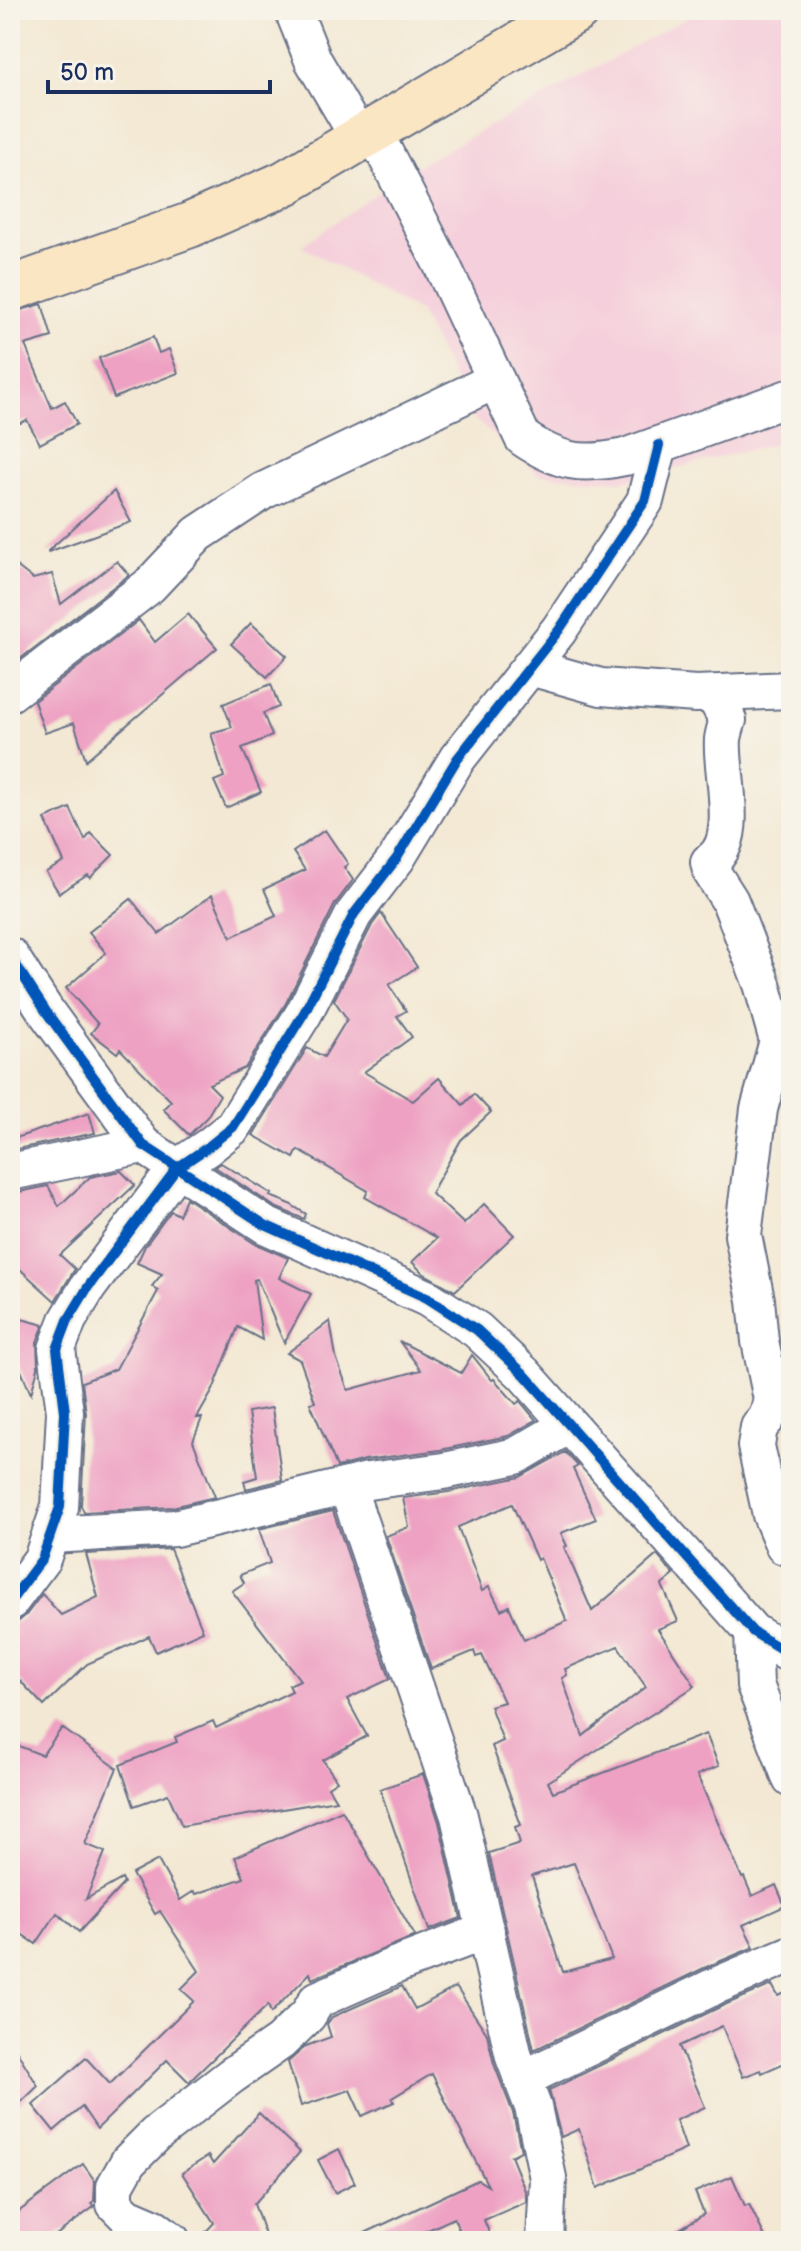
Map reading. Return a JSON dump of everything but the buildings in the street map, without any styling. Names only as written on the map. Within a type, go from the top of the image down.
[{"type":"street","points":[[293,10],[313,60],[366,134],[442,265],[523,438],[543,451],[570,461],[597,463],[625,457],[791,397]]},
{"type":"street","points":[[10,289],[190,225],[285,183],[577,10]]},
{"type":"street","points":[[10,693],[149,586],[198,534],[263,491],[496,380]]},
{"type":"street","points":[[10,1602],[42,1559],[60,1507],[65,1412],[57,1349],[68,1320],[88,1287],[177,1168],[233,1127],[304,1013],[354,914],[397,858],[457,759],[559,630],[645,501],[659,445]]},
{"type":"street","points":[[530,667],[601,687],[713,694],[791,690]]},
{"type":"street","points":[[713,694],[728,720],[723,739],[728,802],[725,839],[717,857],[709,862],[711,871],[730,901],[762,984],[778,1041],[759,1109],[743,1235],[772,1399],[767,1418],[759,1427],[756,1446],[771,1515],[784,1546],[791,1545]]},
{"type":"street","points":[[10,956],[47,1013],[143,1145],[265,1225],[427,1298],[477,1330],[524,1374],[753,1632],[791,1655]]},
{"type":"street","points":[[10,1172],[143,1145]]},
{"type":"street","points":[[51,1535],[175,1528],[368,1481],[444,1471],[516,1456],[569,1425]]},
{"type":"street","points":[[347,1486],[459,1816],[514,2057],[533,2107],[548,2178],[545,2241]]},
{"type":"street","points":[[753,1632],[755,1685],[791,1779]]},
{"type":"street","points":[[172,2241],[155,2228],[127,2216],[115,2204],[115,2186],[129,2161],[156,2134],[280,2042],[308,2015],[317,2000],[486,1931]]},
{"type":"street","points":[[523,2079],[713,1987],[791,1954]]},
{"type":"shaded area","points":[[701,10],[791,10],[791,440],[622,481],[539,475],[473,418],[419,311],[301,246],[408,171]]},
{"type":"cycle path","points":[[10,1602],[42,1559],[60,1507],[65,1412],[57,1349],[68,1320],[88,1287],[177,1168],[233,1127],[304,1013],[354,914],[397,858],[457,759],[559,630],[645,501],[659,445]]},
{"type":"cycle path","points":[[10,956],[47,1013],[143,1145],[265,1225],[427,1298],[477,1330],[524,1374],[753,1632],[791,1655]]}]
